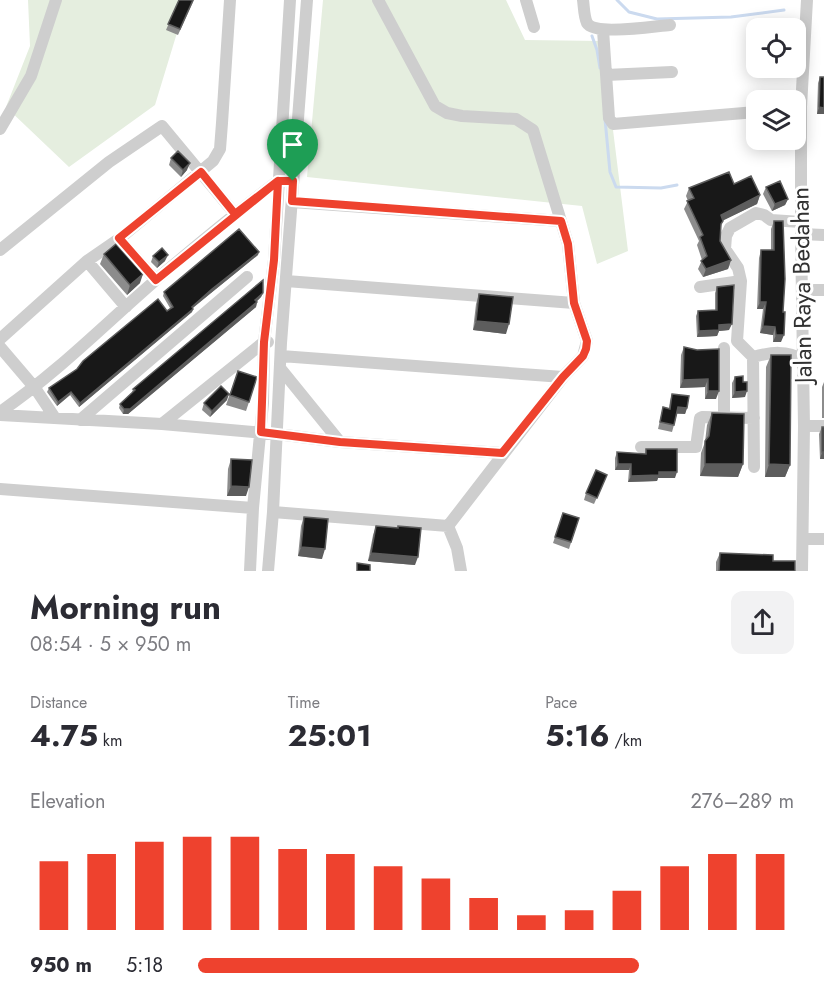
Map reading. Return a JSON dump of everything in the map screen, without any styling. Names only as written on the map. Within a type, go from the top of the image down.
[{"type":"street","points":[[0,129],[31,76],[56,0]]},
{"type":"street","points":[[0,339],[87,261],[119,238],[213,161],[219,149],[230,0]]},
{"type":"street","points":[[250,571],[253,508],[261,432],[264,342],[274,260],[290,0]]},
{"type":"street","points":[[268,571],[281,343],[307,0]]},
{"type":"street","points":[[378,0],[435,106],[447,113],[462,116],[516,119],[532,130],[568,244],[574,303],[587,341],[583,356],[563,377],[502,453],[448,526]]},
{"type":"street","points":[[526,0],[534,27]]},
{"type":"street","points":[[583,0],[586,22],[592,28],[603,30],[670,25]]},
{"type":"street","name":"Jalan Raya Bedahan","points":[[800,90],[807,0]]},
{"type":"street","points":[[603,30],[609,118],[613,124],[746,112]]},
{"type":"street","points":[[606,75],[672,72]]},
{"type":"street","points":[[0,250],[109,162],[162,126],[235,214]]},
{"type":"street","name":"Jalan Raya Bedahan","points":[[799,150],[804,426],[802,571]]},
{"type":"street","points":[[0,414],[35,388],[156,280],[235,214],[278,181],[293,181]]},
{"type":"street","points":[[292,201],[561,221]]},
{"type":"street","points":[[754,467],[753,357],[737,341],[741,281],[738,268],[725,249],[726,236],[730,228],[756,213],[771,220],[824,235]]},
{"type":"street","points":[[119,238],[156,280]]},
{"type":"street","points":[[87,261],[126,307]]},
{"type":"street","points":[[80,420],[247,277]]},
{"type":"street","points":[[286,281],[574,303]]},
{"type":"street","points":[[700,287],[741,281]]},
{"type":"street","points":[[802,290],[824,290]]},
{"type":"street","points":[[724,416],[719,349],[737,341]]},
{"type":"street","points":[[162,424],[264,342],[281,343]]},
{"type":"street","points":[[0,346],[35,388],[56,418]]},
{"type":"street","points":[[753,357],[775,352],[795,355],[803,360]]},
{"type":"street","points":[[280,362],[563,377]]},
{"type":"street","points":[[280,362],[340,442]]},
{"type":"street","points":[[0,414],[162,424],[261,432],[340,442],[502,453]]},
{"type":"street","points":[[641,447],[696,447],[700,417],[754,418]]},
{"type":"street","points":[[804,426],[824,426]]},
{"type":"street","points":[[0,489],[253,508]]},
{"type":"street","points":[[273,512],[448,526]]},
{"type":"street","points":[[448,526],[457,549],[461,571]]},
{"type":"street","points":[[802,539],[824,539]]},
{"type":"green space","points":[[28,0],[187,0],[155,105],[69,167],[6,107],[30,46]]},
{"type":"green space","points":[[323,0],[506,0],[525,40],[602,41],[628,251],[597,264],[582,206],[307,177]]},
{"type":"building","points":[[179,0],[193,0],[180,29],[168,24]]},
{"type":"building","points":[[820,77],[824,77],[824,108],[819,107]]},
{"type":"building","points":[[178,151],[190,163],[183,170],[171,158]]},
{"type":"building","points":[[729,172],[734,184],[751,176],[760,195],[721,215],[723,221],[720,241],[731,260],[706,269],[701,261],[707,256],[700,237],[703,235],[687,201],[694,198],[689,188]]},
{"type":"building","points":[[780,181],[788,199],[775,204],[766,187]]},
{"type":"building","points":[[774,221],[783,221],[784,335],[776,335],[775,327],[763,326],[766,302],[760,302],[761,250],[774,250]]},
{"type":"building","points":[[239,229],[259,252],[212,289],[192,307],[193,309],[80,403],[71,392],[58,402],[49,388],[77,369],[83,361],[158,299],[167,311],[173,307],[164,292]]},
{"type":"building","points":[[116,244],[143,274],[130,285],[104,254]]},
{"type":"building","points":[[162,248],[168,255],[159,262],[153,256]]},
{"type":"building","points":[[263,280],[263,293],[255,300],[257,302],[130,409],[124,409],[120,404],[135,390],[133,389]]},
{"type":"building","points":[[734,285],[732,324],[719,325],[719,330],[699,331],[698,311],[717,310],[717,287]]},
{"type":"building","points":[[479,294],[513,297],[509,324],[476,321]]},
{"type":"building","points":[[684,347],[697,350],[719,349],[719,391],[708,391],[708,379],[683,380]]},
{"type":"building","points":[[771,355],[791,355],[790,465],[769,464]]},
{"type":"building","points":[[238,371],[257,377],[249,402],[230,395]]},
{"type":"building","points":[[743,376],[743,382],[747,382],[747,391],[735,392],[735,377]]},
{"type":"building","points":[[221,386],[229,394],[212,411],[204,403]]},
{"type":"building","points":[[672,394],[689,396],[687,408],[678,407],[674,425],[660,422],[663,407],[670,409]]},
{"type":"building","points":[[712,413],[744,414],[743,464],[705,464],[705,441],[709,436]]},
{"type":"building","points":[[822,427],[824,427],[824,452],[822,452]]},
{"type":"building","points":[[646,449],[677,449],[677,472],[631,476],[631,464],[618,464],[617,452],[646,454]]},
{"type":"building","points":[[231,459],[252,460],[249,487],[231,486]]},
{"type":"building","points":[[596,470],[607,475],[597,498],[586,493]]},
{"type":"building","points":[[563,513],[579,518],[571,542],[555,537]]},
{"type":"building","points":[[304,517],[328,519],[325,549],[301,547]]},
{"type":"building","points":[[376,526],[421,528],[418,557],[371,553]]},
{"type":"building","points":[[720,553],[773,555],[773,561],[795,561],[795,571],[719,571]]},
{"type":"building","points":[[357,563],[370,565],[370,571],[357,571]]},
{"type":"waterway","points":[[617,0],[629,12],[657,19],[731,17],[784,10]]},
{"type":"waterway","points":[[592,36],[600,68]]},
{"type":"waterway","points":[[605,119],[610,172],[616,187],[661,188],[677,185]]},
{"type":"route","points":[[293,181],[278,181],[156,280],[119,238],[201,172],[235,214],[278,181],[274,260],[264,342],[261,432],[340,442],[502,453],[563,377],[583,356],[586,349],[587,341],[574,303],[568,244],[561,221],[292,201],[293,181]]}]
